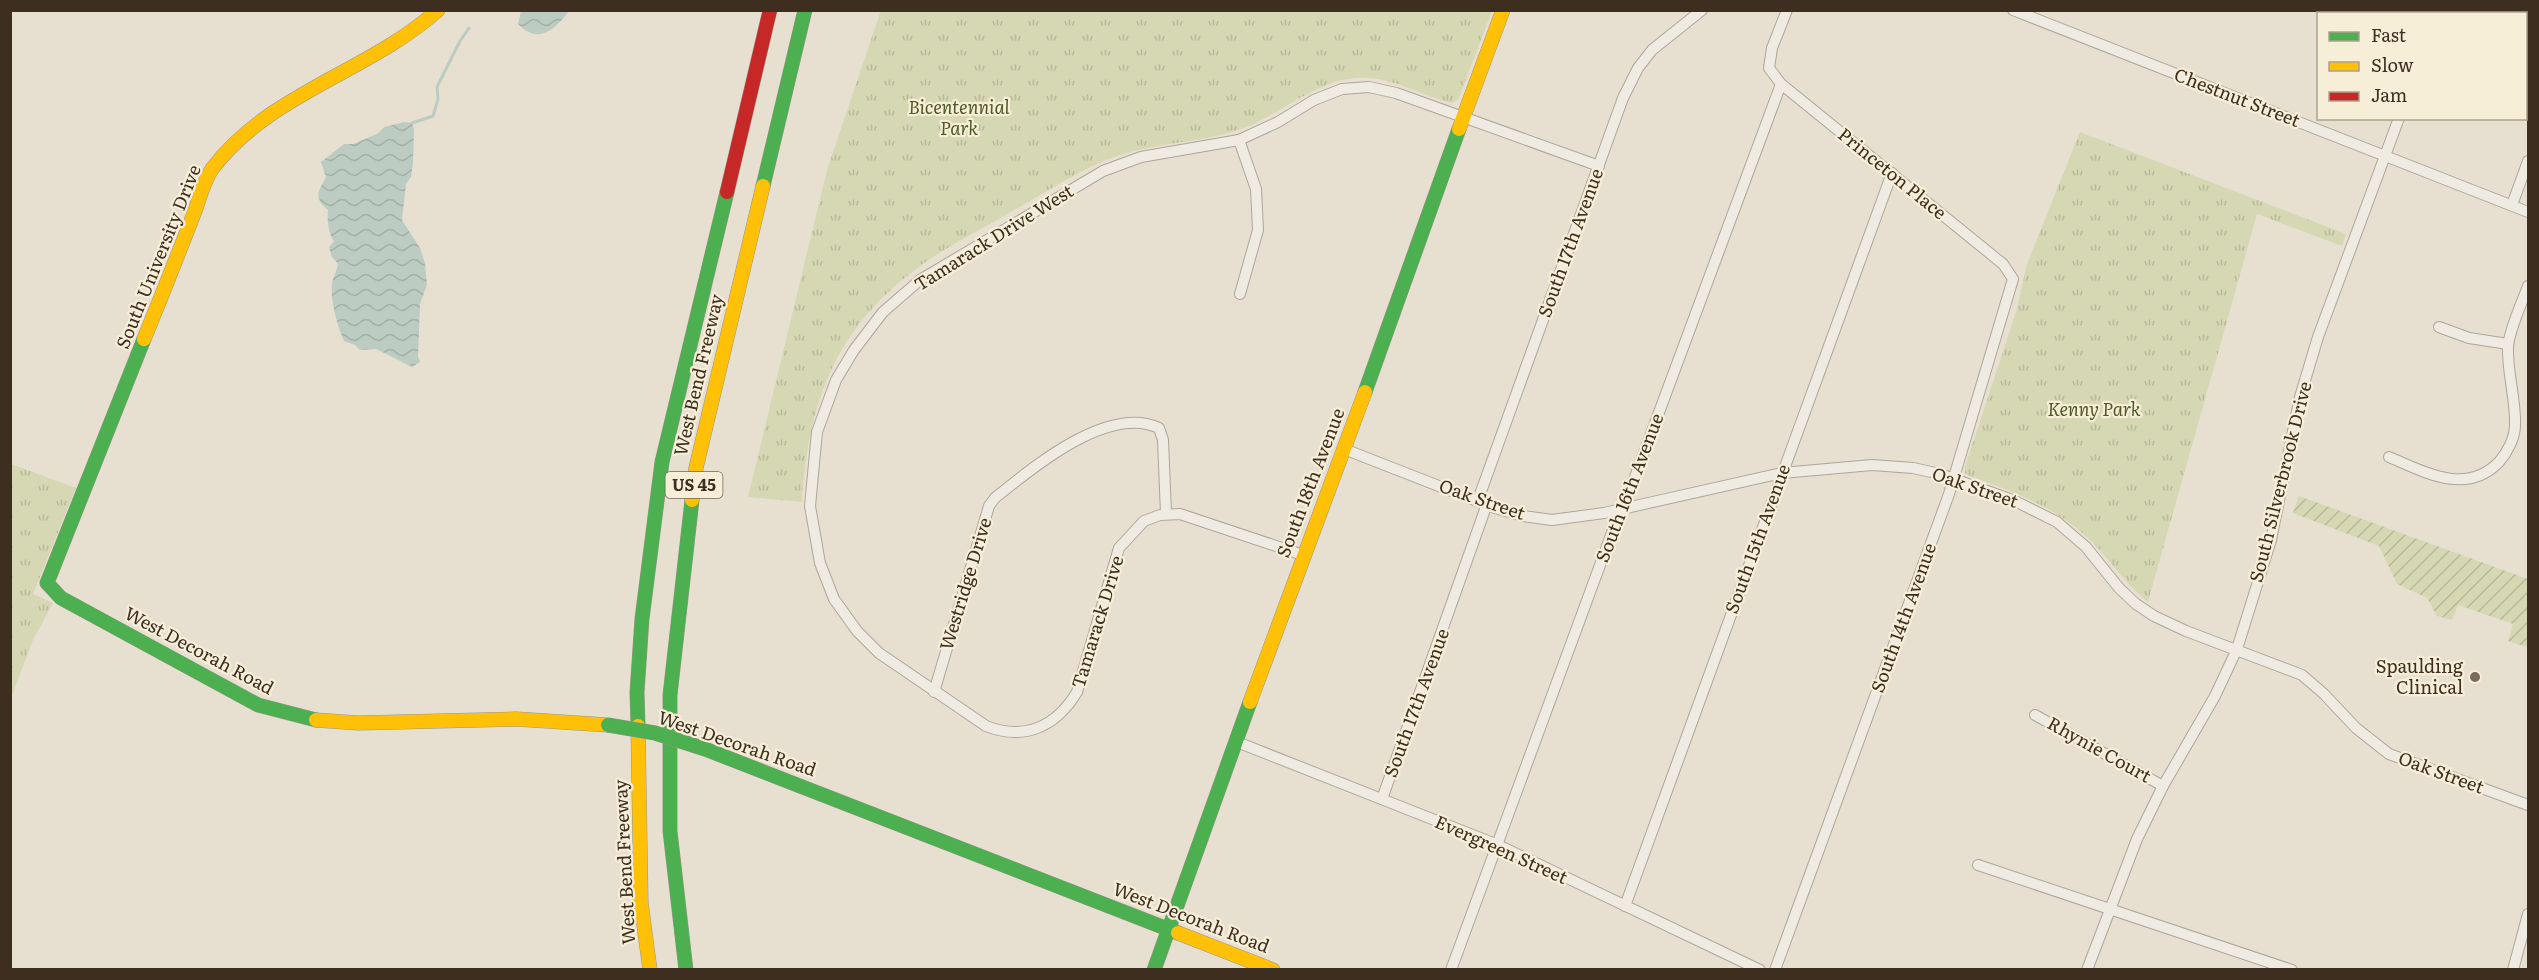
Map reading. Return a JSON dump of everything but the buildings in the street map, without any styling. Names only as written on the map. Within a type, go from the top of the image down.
[{"type":"main road","name":"South University Drive","points":[[47,583],[211,171],[246,132],[287,104],[392,46],[416,30],[438,10]]},
{"type":"main road","name":"West Bend Freeway","points":[[650,969],[641,903],[637,692],[642,619],[660,474],[770,10]]},
{"type":"main road","name":"West Bend Freeway","points":[[686,969],[670,831],[670,695],[678,610],[696,468],[805,10]]},
{"type":"main road","name":"South 18th Avenue","points":[[1154,969],[1303,555],[1344,449],[1462,116],[1503,10]]},
{"type":"main road","name":"West Decorah Road","points":[[47,583],[61,597],[258,705],[307,719],[358,723],[516,719],[608,725],[655,733],[705,749],[1273,969]]},
{"type":"street","name":"South 17th Avenue","points":[[1382,799],[1623,98],[1638,68],[1652,50],[1682,29],[1702,10]]},
{"type":"street","points":[[1781,84],[1768,68],[1772,48],[1787,10]]},
{"type":"street","name":"Chestnut Street","points":[[2013,10],[2037,15],[2529,212]]},
{"type":"street","name":"Princeton Place","points":[[1781,84],[2003,264]]},
{"type":"street","name":"South 16th Avenue","points":[[1451,969],[1781,84]]},
{"type":"street","name":"Tamarack Drive West","points":[[934,692],[879,653],[857,631],[834,599],[819,563],[810,506],[817,432],[836,380],[854,350],[883,312],[920,280],[1103,171],[1141,157],[1239,140],[1278,122],[1314,100],[1342,89],[1369,87],[1396,93],[1599,166]]},
{"type":"street","name":"South Silverbrook Drive","points":[[2087,969],[2137,839],[2163,786],[2215,696],[2237,649],[2271,540],[2306,377],[2318,337],[2398,120]]},
{"type":"street","points":[[1239,140],[1256,189],[1258,230],[1240,294]]},
{"type":"street","points":[[2512,205],[2529,161]]},
{"type":"street","name":"South 15th Avenue","points":[[1625,906],[1892,173]]},
{"type":"street","name":"South 14th Avenue","points":[[1775,969],[1953,478],[2013,279],[2003,264]]},
{"type":"street","points":[[2389,457],[2446,479],[2473,479],[2491,471],[2506,454],[2516,426],[2508,344],[2529,286]]},
{"type":"street","points":[[2439,327],[2469,338],[2508,344]]},
{"type":"street","name":"Westridge Drive","points":[[934,692],[989,506],[994,498],[1050,454],[1109,426],[1149,423],[1159,428],[1164,451],[1166,514]]},
{"type":"street","name":"Oak Street","points":[[1344,449],[1523,516],[1551,519],[1604,513],[1782,473],[1872,465],[1913,468],[1953,478],[2015,501],[2057,522],[2086,547],[2119,588],[2136,604],[2154,616],[2186,631],[2302,675],[2324,694],[2356,728],[2389,754],[2529,805]]},
{"type":"street","points":[[1166,514],[1199,518],[1303,555]]},
{"type":"street","name":"Tamarack Drive","points":[[934,692],[986,726],[1003,733],[1024,733],[1067,710],[1077,693],[1119,548],[1144,521],[1166,514]]},
{"type":"street","name":"Rhynie Court","points":[[2035,715],[2163,786]]},
{"type":"street","name":"Evergreen Street","points":[[1237,742],[1498,845],[1760,969]]},
{"type":"street","points":[[1978,865],[2292,969]]},
{"type":"street","points":[[2513,969],[2529,914]]},
{"type":"green space","name":"Bicentennial Park","points":[[881,10],[1492,11],[1458,100],[1451,103],[1379,79],[1351,79],[1333,83],[1317,89],[1252,125],[1235,131],[1134,151],[1090,167],[930,259],[881,299],[859,324],[842,350],[828,377],[818,405],[810,436],[802,502],[748,497],[827,170]]},
{"type":"green space","name":"Kenny Park","points":[[2080,132],[2346,234],[2342,246],[2257,214],[2148,602],[2088,538],[2061,517],[2032,501],[1965,473],[1965,467],[2016,312],[2027,264]]},
{"type":"green space","points":[[11,464],[76,488],[33,594],[53,603],[33,640],[11,698]]},
{"type":"green space","points":[[2299,496],[2528,579],[2526,647],[2508,641],[2513,624],[2458,605],[2452,620],[2437,616],[2427,598],[2397,584],[2379,546],[2293,513]]},
{"type":"water","points":[[521,10],[569,11],[552,29],[532,34],[518,24]]},
{"type":"water","points":[[404,122],[412,123],[414,129],[413,163],[411,177],[406,184],[402,220],[420,248],[425,263],[427,285],[420,304],[418,357],[420,362],[412,367],[376,349],[360,350],[355,345],[344,341],[332,297],[332,283],[338,264],[332,257],[329,247],[334,241],[328,226],[328,210],[320,202],[318,195],[326,177],[321,162],[344,144],[353,144],[377,134],[385,127]]},
{"type":"waterway","points":[[412,123],[433,116],[438,99],[437,87],[469,28]]},
{"type":"traffic: fast","points":[[763,186],[805,10]]},
{"type":"traffic: fast","points":[[1365,392],[1459,129]]},
{"type":"traffic: fast","points":[[638,726],[637,692],[642,619],[662,462],[727,192]]},
{"type":"traffic: fast","points":[[144,339],[47,583],[61,598],[258,705],[316,720]]},
{"type":"traffic: fast","points":[[686,970],[670,831],[670,695],[692,500]]},
{"type":"traffic: fast","points":[[1154,970],[1250,702]]},
{"type":"traffic: fast","points":[[608,725],[655,733],[705,749]]},
{"type":"traffic: fast","points":[[705,749],[1178,933]]},
{"type":"traffic: slow","points":[[144,339],[206,180],[212,169],[235,143],[290,102],[411,32],[438,10]]},
{"type":"traffic: slow","points":[[1459,129],[1503,10]]},
{"type":"traffic: slow","points":[[692,500],[696,468],[763,186]]},
{"type":"traffic: slow","points":[[1250,702],[1365,392]]},
{"type":"traffic: slow","points":[[316,720],[358,723],[516,719],[608,725]]},
{"type":"traffic: slow","points":[[638,726],[641,903],[650,970]]},
{"type":"traffic: slow","points":[[1178,933],[1273,970]]},
{"type":"traffic: jam","points":[[727,192],[770,10]]},
{"type":"place","name":"Spaulding Clinical","points":[[2475,677]]}]
